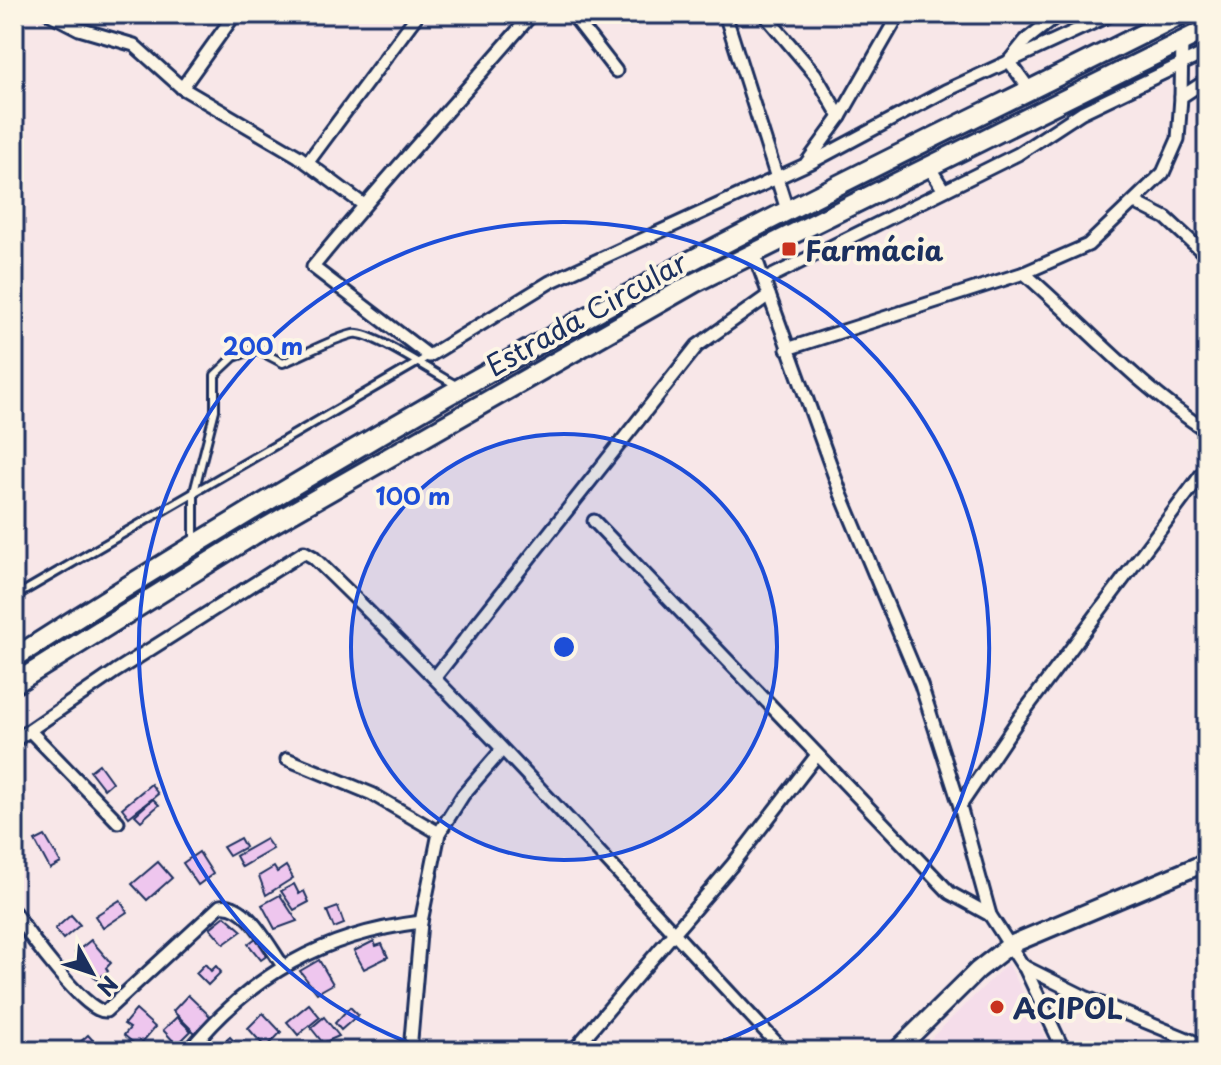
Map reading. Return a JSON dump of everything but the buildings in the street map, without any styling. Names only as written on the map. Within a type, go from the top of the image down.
[{"type":"main road","name":"Estrada Circular","points":[[14,658],[194,543],[461,387],[681,266],[1030,90],[1154,20],[1182,14]]},
{"type":"main road","name":"Estrada Circular","points":[[14,684],[253,535],[694,283],[755,256],[1207,29]]},
{"type":"street","points":[[50,14],[91,33],[124,39],[182,88],[308,162],[364,205]]},
{"type":"street","points":[[182,88],[235,14]]},
{"type":"street","points":[[308,162],[418,14]]},
{"type":"street","points":[[532,14],[313,267],[429,356],[550,282],[805,165],[1009,61],[1112,14]]},
{"type":"street","points":[[572,14],[616,71]]},
{"type":"street","points":[[725,14],[788,213]]},
{"type":"street","points":[[764,14],[815,74],[840,117]]},
{"type":"street","points":[[805,165],[840,117],[899,14]]},
{"type":"street","points":[[1009,61],[1026,40],[1059,14]]},
{"type":"street","points":[[787,349],[1024,273],[1088,245],[1163,173],[1178,139],[1184,63],[1182,41]]},
{"type":"street","points":[[764,280],[1018,154],[1082,112],[1207,52]]},
{"type":"street","points":[[1009,61],[1030,90]]},
{"type":"street","points":[[1181,97],[1207,80]]},
{"type":"street","points":[[930,168],[943,189]]},
{"type":"street","points":[[1134,202],[1166,218],[1207,256]]},
{"type":"street","points":[[755,256],[841,494],[921,685],[960,806],[990,915],[1023,966],[1064,1051]]},
{"type":"street","points":[[1024,273],[1091,331],[1138,379],[1207,431]]},
{"type":"street","points":[[436,676],[697,346],[769,295]]},
{"type":"street","points":[[960,806],[1020,717],[1207,467]]},
{"type":"street","points":[[594,521],[950,893],[990,915]]},
{"type":"street","points":[[14,741],[116,671],[304,552],[313,557],[436,676],[501,751],[784,1051]]},
{"type":"street","points":[[30,731],[118,822]]},
{"type":"street","points":[[399,1051],[409,1046],[421,922],[439,833],[463,795],[501,751]]},
{"type":"street","points":[[573,1051],[733,864],[817,755]]},
{"type":"street","points":[[287,759],[372,794],[439,833]]},
{"type":"street","points":[[896,1051],[978,970],[1010,945],[1207,862]]},
{"type":"street","points":[[14,912],[90,1007],[101,1012],[106,1011],[220,906],[228,904],[242,911],[283,966]]},
{"type":"street","points":[[189,1051],[232,1003],[283,966],[341,939],[382,927],[421,922]]},
{"type":"street","points":[[1023,966],[1085,997],[1207,1047]]},
{"type":"lane","points":[[194,543],[194,492],[215,410],[215,375],[234,357],[256,349],[283,363],[356,333],[379,339],[415,364],[461,387]]},
{"type":"lane","points":[[14,597],[429,356]]},
{"type":"shaded area","name":"ACIPOL","points":[[1008,963],[1053,1051],[918,1051]]},
{"type":"place","name":"Farmácia","points":[[789,249]]},
{"type":"place","name":"ACIPOL","points":[[997,1007]]}]
